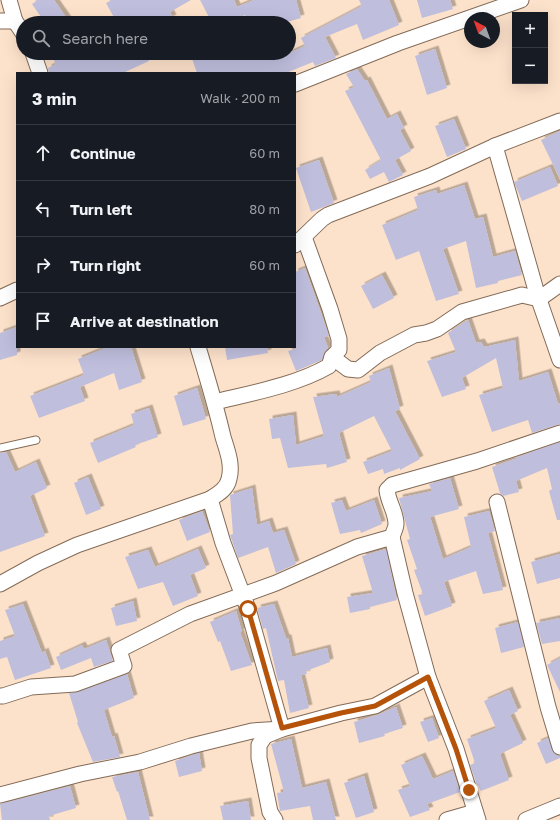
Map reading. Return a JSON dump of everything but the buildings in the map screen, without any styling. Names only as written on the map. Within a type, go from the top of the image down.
[{"type":"street","points":[[9,0],[16,19]]},
{"type":"street","points":[[296,84],[398,43],[521,0]]},
{"type":"street","points":[[0,21],[16,26]]},
{"type":"street","points":[[35,60],[40,72]]},
{"type":"street","points":[[215,402],[265,390],[320,371],[329,366],[332,357],[339,350],[339,340],[330,309],[299,241],[322,218],[430,176],[495,146],[560,121]]},
{"type":"street","points":[[495,146],[539,299],[560,360]]},
{"type":"street","points":[[332,357],[348,368],[358,370],[380,354],[414,335],[437,329],[462,312],[522,295],[539,299],[560,284]]},
{"type":"street","points":[[0,298],[16,290]]},
{"type":"street","points":[[0,584],[38,563],[77,545],[210,499],[227,486],[230,466],[215,402],[198,348]]},
{"type":"street","points":[[447,820],[476,816],[456,749],[428,677],[405,593],[392,537],[396,526],[393,509],[388,499],[387,490],[392,485],[477,461],[560,432]]},
{"type":"street","points":[[210,499],[222,543],[248,609],[282,728]]},
{"type":"street","points":[[497,502],[548,707],[560,746]]},
{"type":"street","points":[[0,696],[31,687],[75,684],[124,666],[120,650],[190,614],[276,583],[357,547],[392,537]]},
{"type":"street","points":[[0,795],[80,774],[140,762],[191,746],[252,731],[282,728],[375,706],[428,677]]},
{"type":"street","points":[[274,820],[270,812],[259,758],[259,745],[265,736],[282,728]]},
{"type":"street","points":[[526,820],[560,806]]},
{"type":"lane","points":[[0,448],[36,440]]},
{"type":"route","points":[[248,609],[282,728],[375,706],[428,677],[455,745],[469,790]]}]
